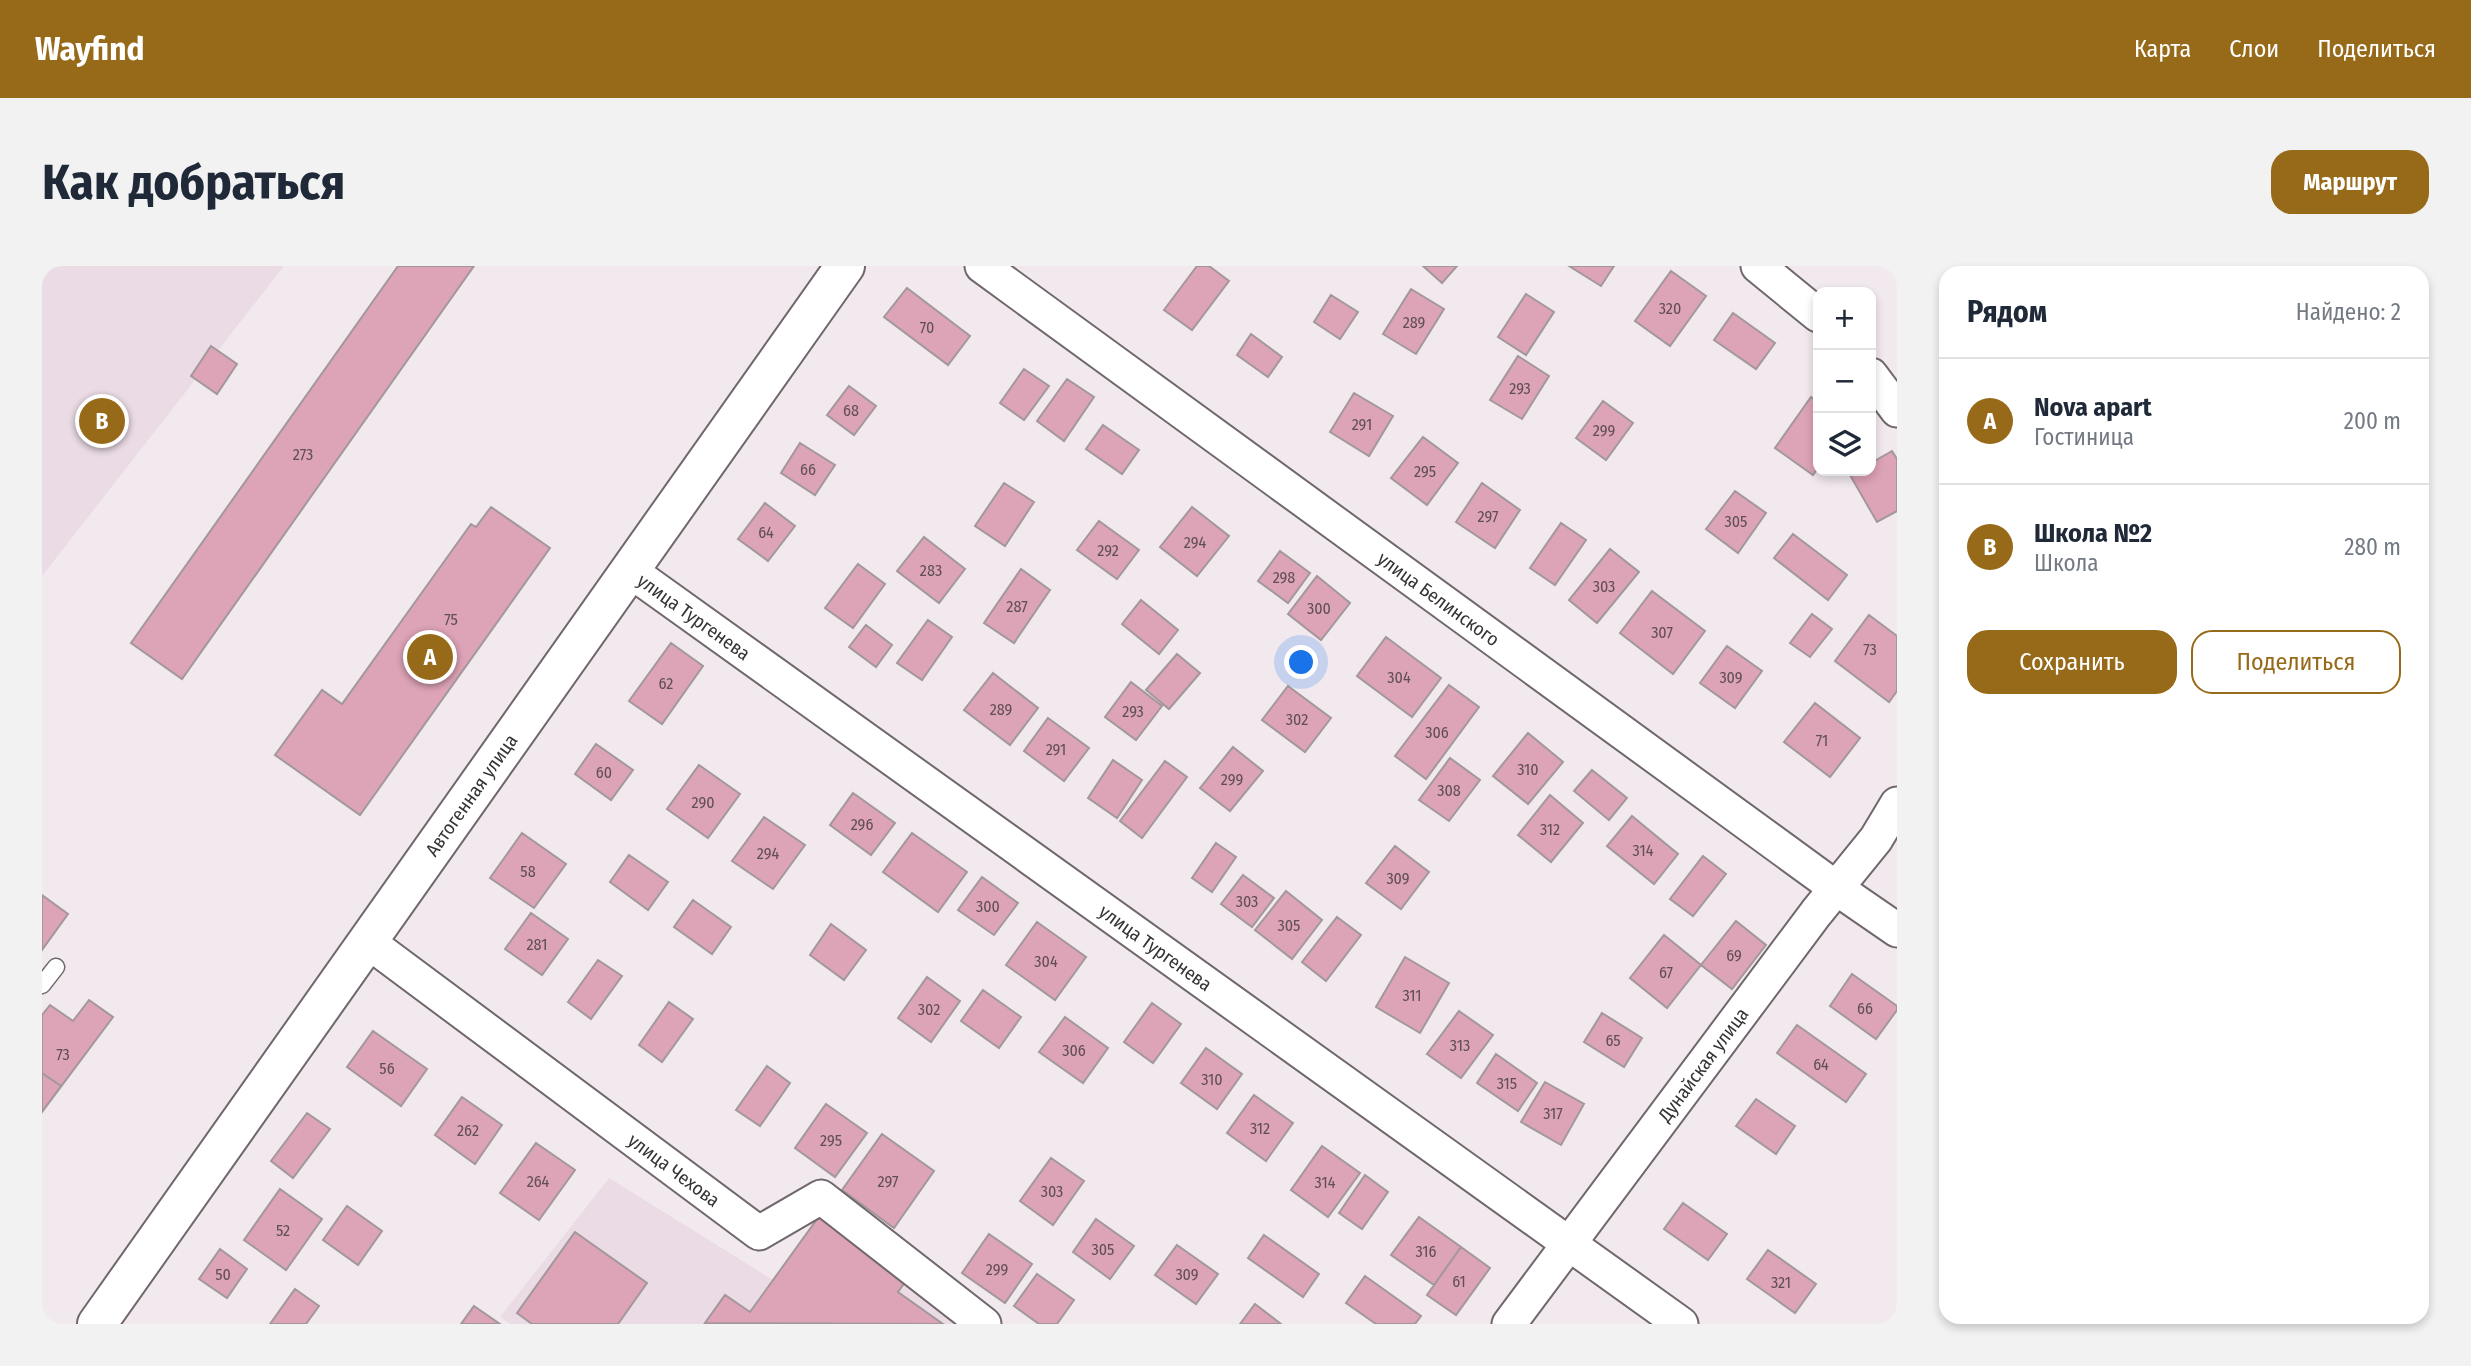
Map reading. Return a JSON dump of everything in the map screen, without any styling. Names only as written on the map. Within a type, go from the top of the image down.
[{"type":"street","name":"Автогенная улица","points":[[102,1322],[367,941],[845,266]]},
{"type":"street","name":"улица Белинского","points":[[982,266],[1836,888],[1897,929]]},
{"type":"street","points":[[1758,266],[1813,311]]},
{"type":"street","points":[[1876,382],[1897,410]]},
{"type":"street","name":"улица Тургенева","points":[[629,570],[1681,1324]]},
{"type":"street","name":"Дунайская улица","points":[[1509,1324],[1836,888],[1876,839],[1897,804]]},
{"type":"street","name":"улица Чехова","points":[[367,941],[759,1233],[821,1198],[984,1324]]},
{"type":"lane","points":[[42,985],[56,967]]},
{"type":"shaded area","points":[[42,266],[284,266],[42,576]]},
{"type":"shaded area","points":[[609,1178],[773,1280],[820,1215],[969,1324],[510,1324],[500,1317]]},
{"type":"building","points":[[398,266],[474,266],[182,679],[131,643]]},
{"type":"building","points":[[1197,266],[1209,266],[1229,281],[1192,330],[1164,310]]},
{"type":"building","points":[[1423,266],[1457,266],[1442,283]]},
{"type":"building","points":[[1569,266],[1614,266],[1601,286]]},
{"type":"building","points":[[1671,271],[1706,296],[1670,346],[1635,321]]},
{"type":"building","points":[[907,288],[970,336],[948,365],[884,317]]},
{"type":"building","points":[[1411,289],[1444,309],[1416,354],[1383,334]]},
{"type":"building","points":[[1526,294],[1554,312],[1526,355],[1498,337]]},
{"type":"building","points":[[1331,295],[1358,312],[1340,339],[1314,322]]},
{"type":"building","points":[[1733,313],[1775,343],[1756,369],[1714,340]]},
{"type":"building","points":[[1251,334],[1282,357],[1268,377],[1237,355]]},
{"type":"building","points":[[211,346],[237,364],[217,394],[191,376]]},
{"type":"building","points":[[1518,356],[1549,376],[1522,419],[1490,400]]},
{"type":"building","points":[[1024,369],[1049,386],[1024,420],[1000,403]]},
{"type":"building","points":[[1067,379],[1094,397],[1064,441],[1037,421]]},
{"type":"building","points":[[849,386],[876,406],[854,435],[827,415]]},
{"type":"building","points":[[1354,393],[1393,416],[1369,456],[1330,432]]},
{"type":"building","points":[[1811,397],[1813,398],[1813,475],[1775,448]]},
{"type":"building","points":[[1603,401],[1633,423],[1606,460],[1576,438]]},
{"type":"building","points":[[1103,425],[1139,450],[1122,474],[1086,449]]},
{"type":"building","points":[[1423,437],[1458,463],[1427,505],[1391,478]]},
{"type":"building","points":[[800,443],[835,465],[815,495],[781,473]]},
{"type":"building","points":[[1892,451],[1897,459],[1897,511],[1877,522],[1851,476],[1876,476],[1876,460]]},
{"type":"building","points":[[1004,483],[1034,502],[1005,546],[975,526]]},
{"type":"building","points":[[1482,483],[1520,510],[1495,548],[1456,522]]},
{"type":"building","points":[[1735,491],[1766,513],[1738,553],[1706,529]]},
{"type":"building","points":[[765,503],[795,526],[768,561],[738,539]]},
{"type":"building","points":[[491,507],[550,548],[360,815],[275,755],[322,690],[342,704],[471,524],[476,527]]},
{"type":"building","points":[[1192,507],[1229,536],[1197,576],[1160,547]]},
{"type":"building","points":[[1099,521],[1139,550],[1117,579],[1077,550]]},
{"type":"building","points":[[1561,523],[1586,540],[1555,585],[1530,568]]},
{"type":"building","points":[[1793,534],[1847,575],[1828,600],[1774,558]]},
{"type":"building","points":[[924,537],[965,569],[939,603],[897,571]]},
{"type":"building","points":[[1610,549],[1639,572],[1597,623],[1569,600]]},
{"type":"building","points":[[1280,551],[1310,573],[1288,603],[1258,581]]},
{"type":"building","points":[[858,564],[885,584],[853,628],[825,608]]},
{"type":"building","points":[[1021,569],[1050,590],[1014,643],[984,623]]},
{"type":"building","points":[[1317,576],[1350,603],[1321,640],[1288,614]]},
{"type":"building","points":[[1652,591],[1705,631],[1673,674],[1620,633]]},
{"type":"building","points":[[1141,600],[1178,630],[1159,654],[1122,624]]},
{"type":"building","points":[[1812,614],[1832,629],[1810,657],[1790,643]]},
{"type":"building","points":[[1869,615],[1897,636],[1897,691],[1889,702],[1835,661]]},
{"type":"building","points":[[928,620],[952,637],[922,680],[897,663]]},
{"type":"building","points":[[866,625],[892,645],[876,667],[849,647]]},
{"type":"building","points":[[1386,637],[1441,678],[1412,717],[1357,676]]},
{"type":"building","points":[[671,643],[703,666],[662,724],[629,701]]},
{"type":"building","points":[[1727,646],[1762,671],[1735,708],[1700,683]]},
{"type":"building","points":[[1177,654],[1200,673],[1169,709],[1146,690]]},
{"type":"building","points":[[993,673],[1038,708],[1010,745],[964,710]]},
{"type":"building","points":[[1131,682],[1162,706],[1136,740],[1105,717]]},
{"type":"building","points":[[1449,685],[1479,707],[1426,779],[1395,756]]},
{"type":"building","points":[[1288,686],[1331,718],[1305,752],[1262,720]]},
{"type":"building","points":[[1815,703],[1860,738],[1830,777],[1784,742]]},
{"type":"building","points":[[1048,718],[1089,748],[1064,781],[1024,751]]},
{"type":"building","points":[[1528,733],[1563,762],[1528,804],[1493,776]]},
{"type":"building","points":[[596,744],[633,770],[611,800],[575,774]]},
{"type":"building","points":[[1233,747],[1263,771],[1230,811],[1200,788]]},
{"type":"building","points":[[1450,758],[1480,780],[1449,821],[1419,800]]},
{"type":"building","points":[[1113,760],[1142,780],[1117,818],[1088,798]]},
{"type":"building","points":[[1165,761],[1187,777],[1142,838],[1120,821]]},
{"type":"building","points":[[699,765],[740,794],[708,838],[667,809]]},
{"type":"building","points":[[1592,770],[1627,798],[1609,820],[1574,791]]},
{"type":"building","points":[[853,793],[895,823],[871,855],[830,825]]},
{"type":"building","points":[[1550,795],[1583,823],[1551,862],[1518,835]]},
{"type":"building","points":[[1632,816],[1678,854],[1654,884],[1607,846]]},
{"type":"building","points":[[764,817],[805,845],[773,889],[732,861]]},
{"type":"building","points":[[522,833],[566,864],[534,908],[490,878]]},
{"type":"building","points":[[912,833],[967,872],[938,912],[883,872]]},
{"type":"building","points":[[1216,843],[1236,857],[1212,892],[1192,878]]},
{"type":"building","points":[[1395,846],[1429,872],[1401,909],[1366,883]]},
{"type":"building","points":[[629,855],[668,882],[648,910],[610,882]]},
{"type":"building","points":[[1703,856],[1726,874],[1693,916],[1670,899]]},
{"type":"building","points":[[1243,875],[1274,898],[1252,927],[1221,904]]},
{"type":"building","points":[[982,877],[1018,903],[994,935],[958,910]]},
{"type":"building","points":[[1286,891],[1322,920],[1292,959],[1255,930]]},
{"type":"building","points":[[42,895],[68,914],[42,950]]},
{"type":"building","points":[[693,900],[731,927],[712,954],[674,927]]},
{"type":"building","points":[[531,913],[568,939],[542,975],[505,949]]},
{"type":"building","points":[[1337,917],[1361,935],[1326,981],[1302,962]]},
{"type":"building","points":[[1736,921],[1766,945],[1732,989],[1701,965]]},
{"type":"building","points":[[1037,922],[1086,957],[1055,1000],[1006,965]]},
{"type":"building","points":[[831,924],[866,950],[844,980],[810,955]]},
{"type":"building","points":[[1664,935],[1701,965],[1667,1008],[1630,978]]},
{"type":"building","points":[[1405,957],[1449,983],[1420,1033],[1376,1007]]},
{"type":"building","points":[[598,960],[622,976],[591,1019],[568,1002]]},
{"type":"building","points":[[1852,974],[1897,1006],[1897,1010],[1876,1039],[1830,1006]]},
{"type":"building","points":[[927,977],[960,1001],[931,1042],[898,1018]]},
{"type":"building","points":[[983,990],[1021,1017],[999,1048],[961,1021]]},
{"type":"building","points":[[89,1000],[113,1017],[42,1112],[42,1015],[50,1005],[73,1021]]},
{"type":"building","points":[[669,1002],[693,1019],[662,1062],[639,1045]]},
{"type":"building","points":[[1152,1003],[1181,1024],[1153,1063],[1124,1042]]},
{"type":"building","points":[[1459,1011],[1493,1035],[1461,1078],[1427,1054]]},
{"type":"building","points":[[1602,1013],[1642,1038],[1624,1067],[1584,1042]]},
{"type":"building","points":[[1065,1017],[1108,1048],[1083,1083],[1039,1052]]},
{"type":"building","points":[[1797,1025],[1866,1074],[1846,1102],[1777,1053]]},
{"type":"building","points":[[373,1031],[427,1069],[401,1106],[347,1067]]},
{"type":"building","points":[[1206,1048],[1242,1074],[1217,1109],[1181,1083]]},
{"type":"building","points":[[1496,1054],[1537,1083],[1518,1111],[1477,1083]]},
{"type":"building","points":[[767,1066],[790,1083],[760,1126],[736,1110]]},
{"type":"building","points":[[42,1073],[61,1086],[42,1112]]},
{"type":"building","points":[[1545,1082],[1584,1104],[1561,1145],[1521,1122]]},
{"type":"building","points":[[1254,1095],[1293,1123],[1266,1161],[1227,1133]]},
{"type":"building","points":[[462,1097],[502,1125],[475,1164],[435,1135]]},
{"type":"building","points":[[1756,1099],[1795,1126],[1776,1154],[1736,1126]]},
{"type":"building","points":[[826,1104],[867,1133],[835,1177],[795,1148]]},
{"type":"building","points":[[307,1113],[330,1129],[293,1178],[271,1161]]},
{"type":"building","points":[[882,1134],[934,1171],[894,1228],[842,1190]]},
{"type":"building","points":[[536,1143],[575,1170],[539,1220],[500,1193]]},
{"type":"building","points":[[1322,1146],[1360,1173],[1328,1217],[1291,1190]]},
{"type":"building","points":[[1051,1158],[1084,1181],[1053,1225],[1020,1201]]},
{"type":"building","points":[[1365,1175],[1388,1192],[1362,1229],[1339,1213]]},
{"type":"building","points":[[280,1189],[322,1219],[286,1270],[244,1240]]},
{"type":"building","points":[[1683,1203],[1727,1234],[1708,1260],[1664,1229]]},
{"type":"building","points":[[347,1206],[382,1231],[358,1265],[323,1240]]},
{"type":"building","points":[[820,1215],[908,1278],[898,1292],[943,1324],[705,1323],[725,1295],[750,1312]]},
{"type":"building","points":[[1419,1217],[1461,1247],[1434,1285],[1391,1255]]},
{"type":"building","points":[[1096,1219],[1134,1246],[1110,1279],[1073,1252]]},
{"type":"building","points":[[575,1232],[647,1283],[618,1324],[532,1324],[517,1313]]},
{"type":"building","points":[[989,1234],[1032,1264],[1005,1303],[962,1273]]},
{"type":"building","points":[[1264,1235],[1319,1274],[1303,1297],[1248,1258]]},
{"type":"building","points":[[1177,1245],[1218,1274],[1196,1304],[1155,1275]]},
{"type":"building","points":[[1461,1247],[1490,1268],[1456,1315],[1427,1295]]},
{"type":"building","points":[[220,1249],[247,1269],[227,1298],[199,1279]]},
{"type":"building","points":[[1768,1250],[1816,1284],[1795,1313],[1747,1279]]},
{"type":"building","points":[[1037,1274],[1074,1300],[1057,1324],[1039,1324],[1014,1306]]},
{"type":"building","points":[[1365,1276],[1421,1316],[1415,1324],[1376,1324],[1346,1303]]},
{"type":"building","points":[[295,1289],[319,1306],[306,1324],[270,1324]]},
{"type":"building","points":[[1255,1304],[1281,1324],[1240,1324]]},
{"type":"building","points":[[474,1306],[500,1324],[461,1324]]},
{"type":"place","name":"Школа №2","points":[[102,421]]},
{"type":"place","name":"Nova apart","points":[[430,657]]}]
